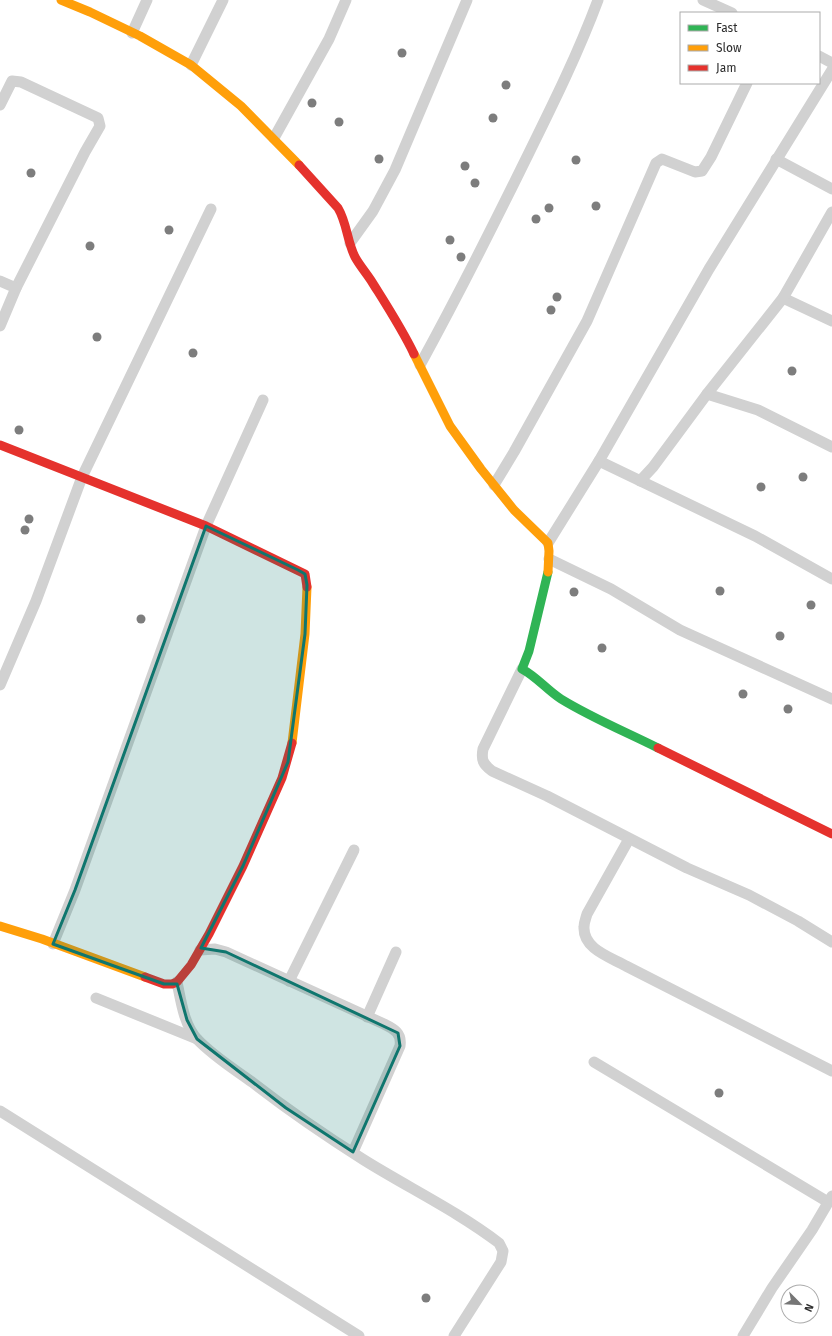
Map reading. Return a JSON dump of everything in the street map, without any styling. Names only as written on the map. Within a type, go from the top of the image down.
[{"type":"street","points":[[61,0],[90,12],[132,33],[190,65],[241,106],[304,170],[338,208],[343,216],[350,244],[356,258],[402,330],[450,426],[468,453],[514,510],[548,543]]},
{"type":"street","points":[[132,33],[147,0]]},
{"type":"street","points":[[190,65],[223,0]]},
{"type":"street","points":[[274,138],[329,39],[346,0]]},
{"type":"street","points":[[350,244],[373,210],[395,170],[467,0]]},
{"type":"street","points":[[420,365],[446,318],[566,79],[598,0]]},
{"type":"street","points":[[703,0],[730,12]]},
{"type":"street","points":[[820,57],[832,63]]},
{"type":"street","points":[[832,70],[709,269],[599,461],[548,543],[548,570],[529,651],[522,669],[483,749],[482,762],[492,771],[548,796],[687,868],[749,895],[798,921],[832,942]]},
{"type":"street","points":[[0,105],[12,81],[21,82],[98,118],[100,126],[85,152],[16,288],[0,326]]},
{"type":"street","points":[[494,486],[587,321],[656,162],[662,160],[696,172],[702,170],[711,157],[747,84]]},
{"type":"street","points":[[776,160],[832,189]]},
{"type":"street","points":[[0,685],[36,601],[82,477],[211,209]]},
{"type":"street","points":[[640,481],[653,467],[707,394],[783,298],[832,212]]},
{"type":"street","points":[[0,281],[16,288]]},
{"type":"street","points":[[783,298],[832,321]]},
{"type":"street","points":[[707,394],[758,410],[832,447]]},
{"type":"street","points":[[52,944],[75,890],[206,526],[263,400]]},
{"type":"street","points":[[0,445],[206,526],[305,574],[307,585],[305,634],[293,738],[288,762],[243,866],[209,934],[191,965],[177,982],[172,984],[164,984],[0,926]]},
{"type":"street","points":[[599,461],[755,536],[832,579]]},
{"type":"street","points":[[549,559],[611,589],[680,630],[832,699]]},
{"type":"street","points":[[522,669],[535,677],[560,698],[589,714],[832,834]]},
{"type":"street","points":[[630,838],[587,914],[584,926],[585,935],[595,949],[832,1071]]},
{"type":"street","points":[[289,981],[354,850]]},
{"type":"street","points":[[200,950],[215,949],[393,1028],[398,1033],[401,1040],[400,1046],[353,1152]]},
{"type":"street","points":[[367,1017],[396,952]]},
{"type":"street","points":[[177,982],[187,1020],[197,1038],[214,1054],[286,1108],[353,1152],[442,1205],[492,1238],[502,1247],[503,1251],[501,1262],[454,1336]]},
{"type":"street","points":[[96,998],[197,1038]]},
{"type":"street","points":[[594,1062],[830,1199],[812,1230],[772,1288],[743,1336]]},
{"type":"street","points":[[0,1111],[359,1336]]},
{"type":"highlighted area","points":[[206,526],[305,574],[307,585],[305,634],[288,762],[243,866],[201,948],[226,952],[398,1033],[400,1046],[353,1152],[286,1108],[197,1039],[187,1020],[177,984],[164,984],[53,944],[75,890]]},
{"type":"building","points":[[402,48],[407,53],[402,58],[397,53]]},
{"type":"building","points":[[506,80],[511,85],[506,90],[501,85]]},
{"type":"building","points":[[312,98],[317,103],[312,108],[307,103]]},
{"type":"building","points":[[493,113],[498,118],[493,123],[488,118]]},
{"type":"building","points":[[339,117],[344,122],[339,127],[334,122]]},
{"type":"building","points":[[379,154],[384,159],[379,164],[374,159]]},
{"type":"building","points":[[576,155],[581,160],[576,165],[571,160]]},
{"type":"building","points":[[465,161],[470,166],[465,171],[460,166]]},
{"type":"building","points":[[31,168],[36,173],[31,178],[26,173]]},
{"type":"building","points":[[475,178],[480,183],[475,188],[470,183]]},
{"type":"building","points":[[596,201],[601,206],[596,211],[591,206]]},
{"type":"building","points":[[549,203],[554,208],[549,213],[544,208]]},
{"type":"building","points":[[536,214],[541,219],[536,224],[531,219]]},
{"type":"building","points":[[169,225],[174,230],[169,235],[164,230]]},
{"type":"building","points":[[450,235],[455,240],[450,245],[445,240]]},
{"type":"building","points":[[90,241],[95,246],[90,251],[85,246]]},
{"type":"building","points":[[461,252],[466,257],[461,262],[456,257]]},
{"type":"building","points":[[557,292],[562,297],[557,302],[552,297]]},
{"type":"building","points":[[551,305],[556,310],[551,315],[546,310]]},
{"type":"building","points":[[97,332],[102,337],[97,342],[92,337]]},
{"type":"building","points":[[193,348],[198,353],[193,358],[188,353]]},
{"type":"building","points":[[792,366],[797,371],[792,376],[787,371]]},
{"type":"building","points":[[19,425],[24,430],[19,435],[14,430]]},
{"type":"building","points":[[803,472],[808,477],[803,482],[798,477]]},
{"type":"building","points":[[761,482],[766,487],[761,492],[756,487]]},
{"type":"building","points":[[29,514],[34,519],[29,524],[24,519]]},
{"type":"building","points":[[25,525],[30,530],[25,535],[20,530]]},
{"type":"building","points":[[720,586],[725,591],[720,596],[715,591]]},
{"type":"building","points":[[574,587],[579,592],[574,597],[569,592]]},
{"type":"building","points":[[811,600],[816,605],[811,610],[806,605]]},
{"type":"building","points":[[141,614],[146,619],[141,624],[136,619]]},
{"type":"building","points":[[780,631],[785,636],[780,641],[775,636]]},
{"type":"building","points":[[602,643],[607,648],[602,653],[597,648]]},
{"type":"building","points":[[743,689],[748,694],[743,699],[738,694]]},
{"type":"building","points":[[788,704],[793,709],[788,714],[783,709]]},
{"type":"building","points":[[719,1088],[724,1093],[719,1098],[714,1093]]},
{"type":"building","points":[[426,1293],[431,1298],[426,1303],[421,1298]]},
{"type":"traffic: fast","points":[[548,572],[529,651],[522,669],[561,699],[573,706],[658,748]]},
{"type":"traffic: slow","points":[[61,0],[140,36],[191,65],[241,106],[299,165]]},
{"type":"traffic: slow","points":[[414,354],[450,426],[481,469],[514,510],[548,543],[548,572]]},
{"type":"traffic: slow","points":[[292,743],[305,634],[307,587]]},
{"type":"traffic: slow","points":[[0,926],[42,939],[145,977]]},
{"type":"traffic: jam","points":[[299,165],[338,208],[355,257],[394,318],[414,354]]},
{"type":"traffic: jam","points":[[0,445],[206,526],[305,574],[307,587]]},
{"type":"traffic: jam","points":[[145,977],[164,984],[172,984],[177,982],[191,965],[209,934],[243,866],[282,778],[292,743]]},
{"type":"traffic: jam","points":[[658,748],[832,834]]}]
